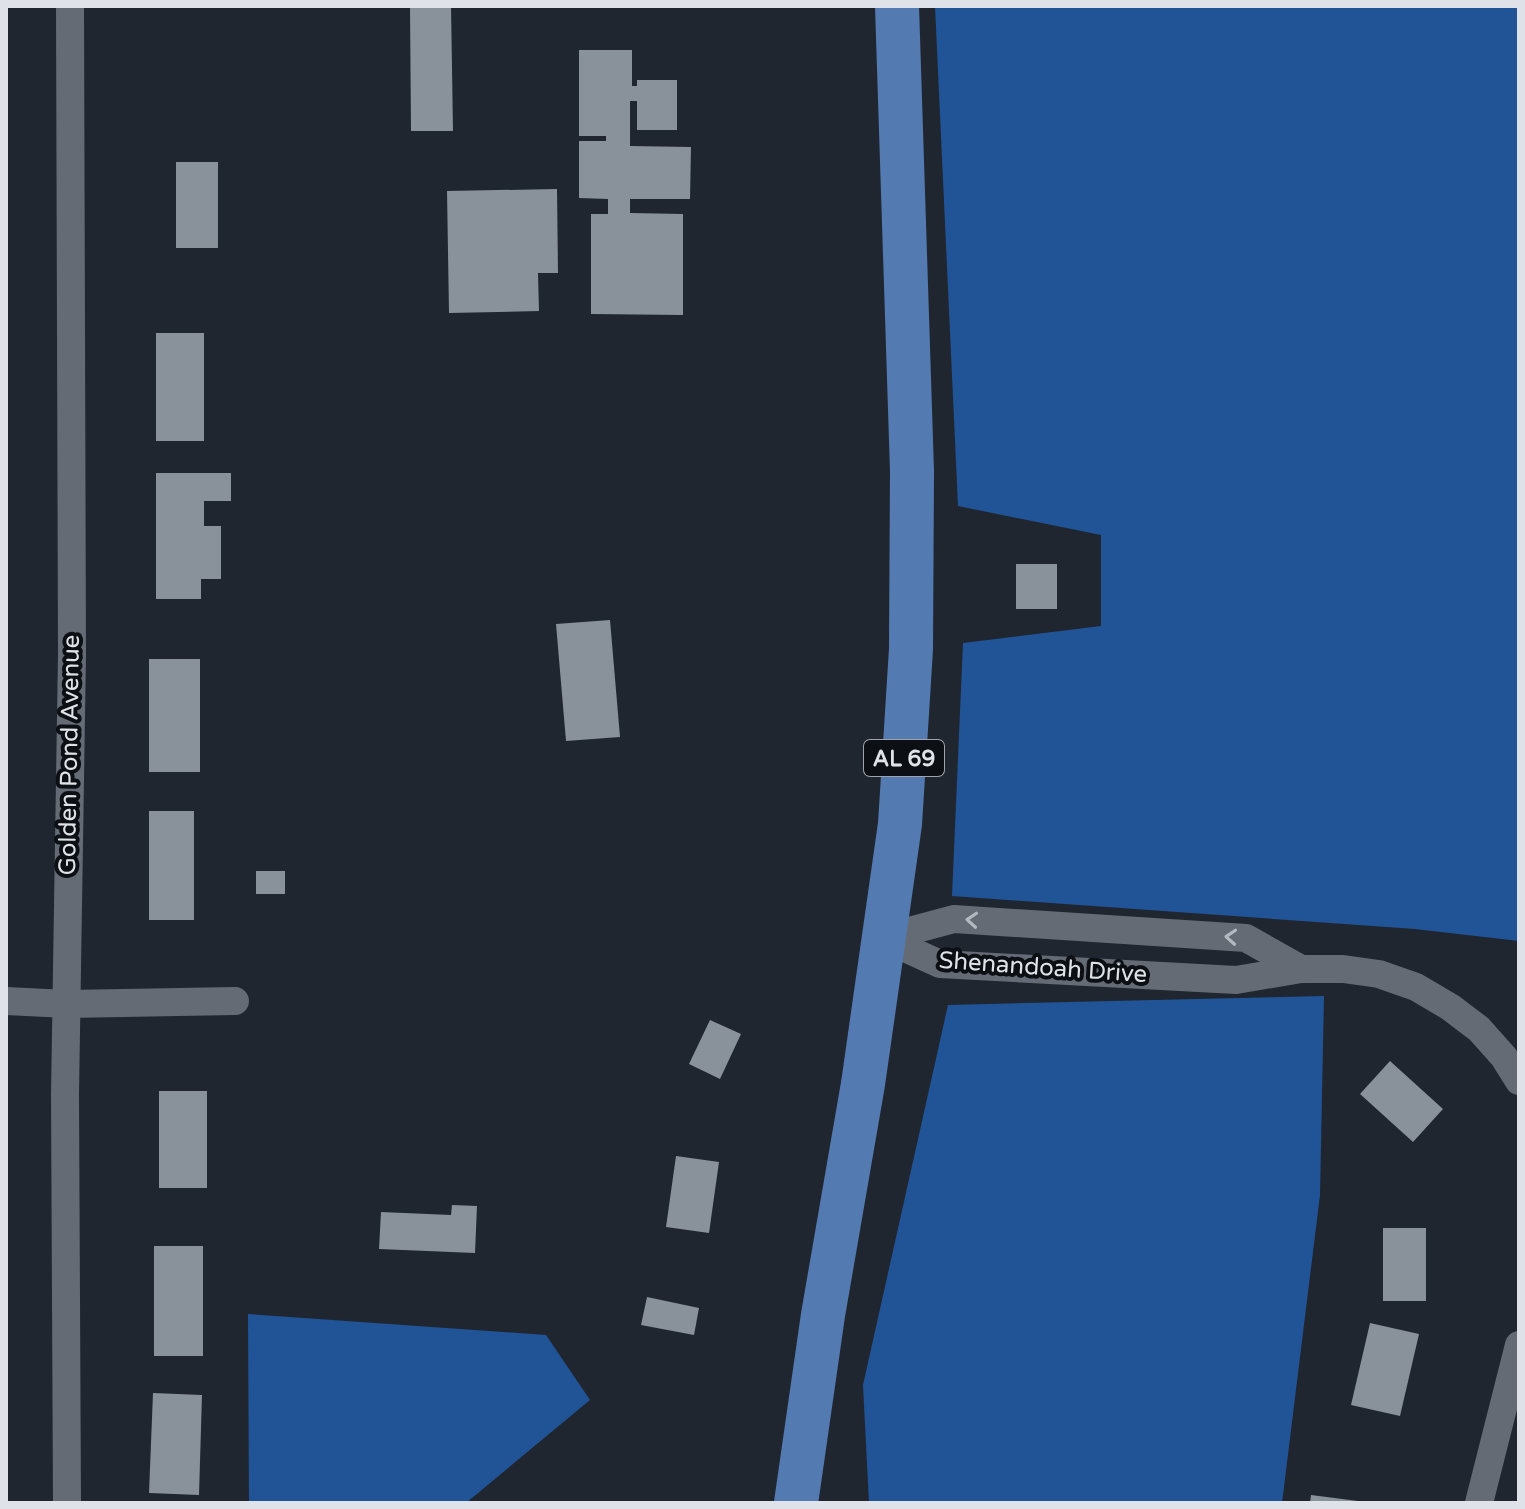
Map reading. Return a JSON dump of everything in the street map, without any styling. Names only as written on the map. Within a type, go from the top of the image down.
[{"type":"main road","name":"AL 69","points":[[796,1503],[823,1315],[863,1084],[900,824],[911,649],[911,443],[897,6]]},
{"type":"street","name":"Golden Pond Avenue","points":[[67,1503],[65,1095],[72,654],[70,6]]},
{"type":"street","name":"Shenandoah Drive","points":[[883,938],[954,919],[1246,938],[1301,969]]},
{"type":"street","name":"Shenandoah Drive","points":[[883,938],[940,964],[1236,980],[1301,969],[1343,969],[1379,974],[1416,987],[1479,1029],[1504,1057],[1519,1081]]},
{"type":"street","points":[[6,1001],[67,1004],[235,1001]]},
{"type":"street","points":[[1479,1503],[1519,1345]]},
{"type":"shaded area","points":[[935,6],[1519,6],[1519,941],[1415,929],[952,896],[963,643],[1101,626],[1101,535],[958,506]]},
{"type":"shaded area","points":[[1324,996],[1320,1195],[1282,1503],[869,1503],[863,1385],[948,1005]]},
{"type":"shaded area","points":[[248,1314],[546,1335],[590,1400],[466,1503],[249,1503]]},
{"type":"building","points":[[410,6],[451,6],[453,131],[411,131]]},
{"type":"building","points":[[579,50],[632,50],[632,86],[637,86],[637,80],[677,80],[677,130],[637,130],[637,101],[630,101],[630,146],[691,147],[690,199],[630,199],[630,213],[683,214],[683,315],[591,314],[591,214],[608,214],[608,199],[579,198],[579,141],[606,141],[606,136],[579,136]]},
{"type":"building","points":[[176,162],[218,162],[218,248],[176,248]]},
{"type":"building","points":[[557,189],[558,273],[538,273],[539,311],[449,313],[447,191]]},
{"type":"building","points":[[156,333],[204,333],[204,441],[156,441]]},
{"type":"building","points":[[156,473],[231,473],[231,501],[204,501],[204,526],[221,526],[221,579],[201,579],[201,599],[156,599]]},
{"type":"building","points":[[1016,564],[1057,564],[1057,609],[1016,609]]},
{"type":"building","points":[[610,620],[620,737],[566,741],[556,624]]},
{"type":"building","points":[[149,659],[200,659],[200,772],[149,772]]},
{"type":"building","points":[[149,811],[194,811],[194,920],[149,920]]},
{"type":"building","points":[[256,871],[285,871],[285,894],[256,894]]},
{"type":"building","points":[[710,1020],[741,1034],[720,1079],[689,1064]]},
{"type":"building","points":[[1390,1061],[1443,1109],[1413,1142],[1360,1094]]},
{"type":"building","points":[[159,1091],[207,1091],[207,1188],[159,1188]]},
{"type":"building","points":[[676,1156],[719,1162],[709,1233],[666,1227]]},
{"type":"building","points":[[452,1205],[477,1206],[475,1253],[379,1249],[381,1212],[451,1215]]},
{"type":"building","points":[[1383,1228],[1426,1228],[1426,1301],[1383,1301]]},
{"type":"building","points":[[154,1246],[203,1246],[203,1356],[154,1356]]},
{"type":"building","points":[[647,1297],[699,1308],[694,1335],[641,1325]]},
{"type":"building","points":[[1370,1323],[1419,1334],[1400,1416],[1351,1405]]},
{"type":"building","points":[[153,1393],[202,1395],[199,1495],[149,1493]]},
{"type":"building","points":[[1311,1495],[1358,1501],[1358,1503],[1310,1503]]}]
